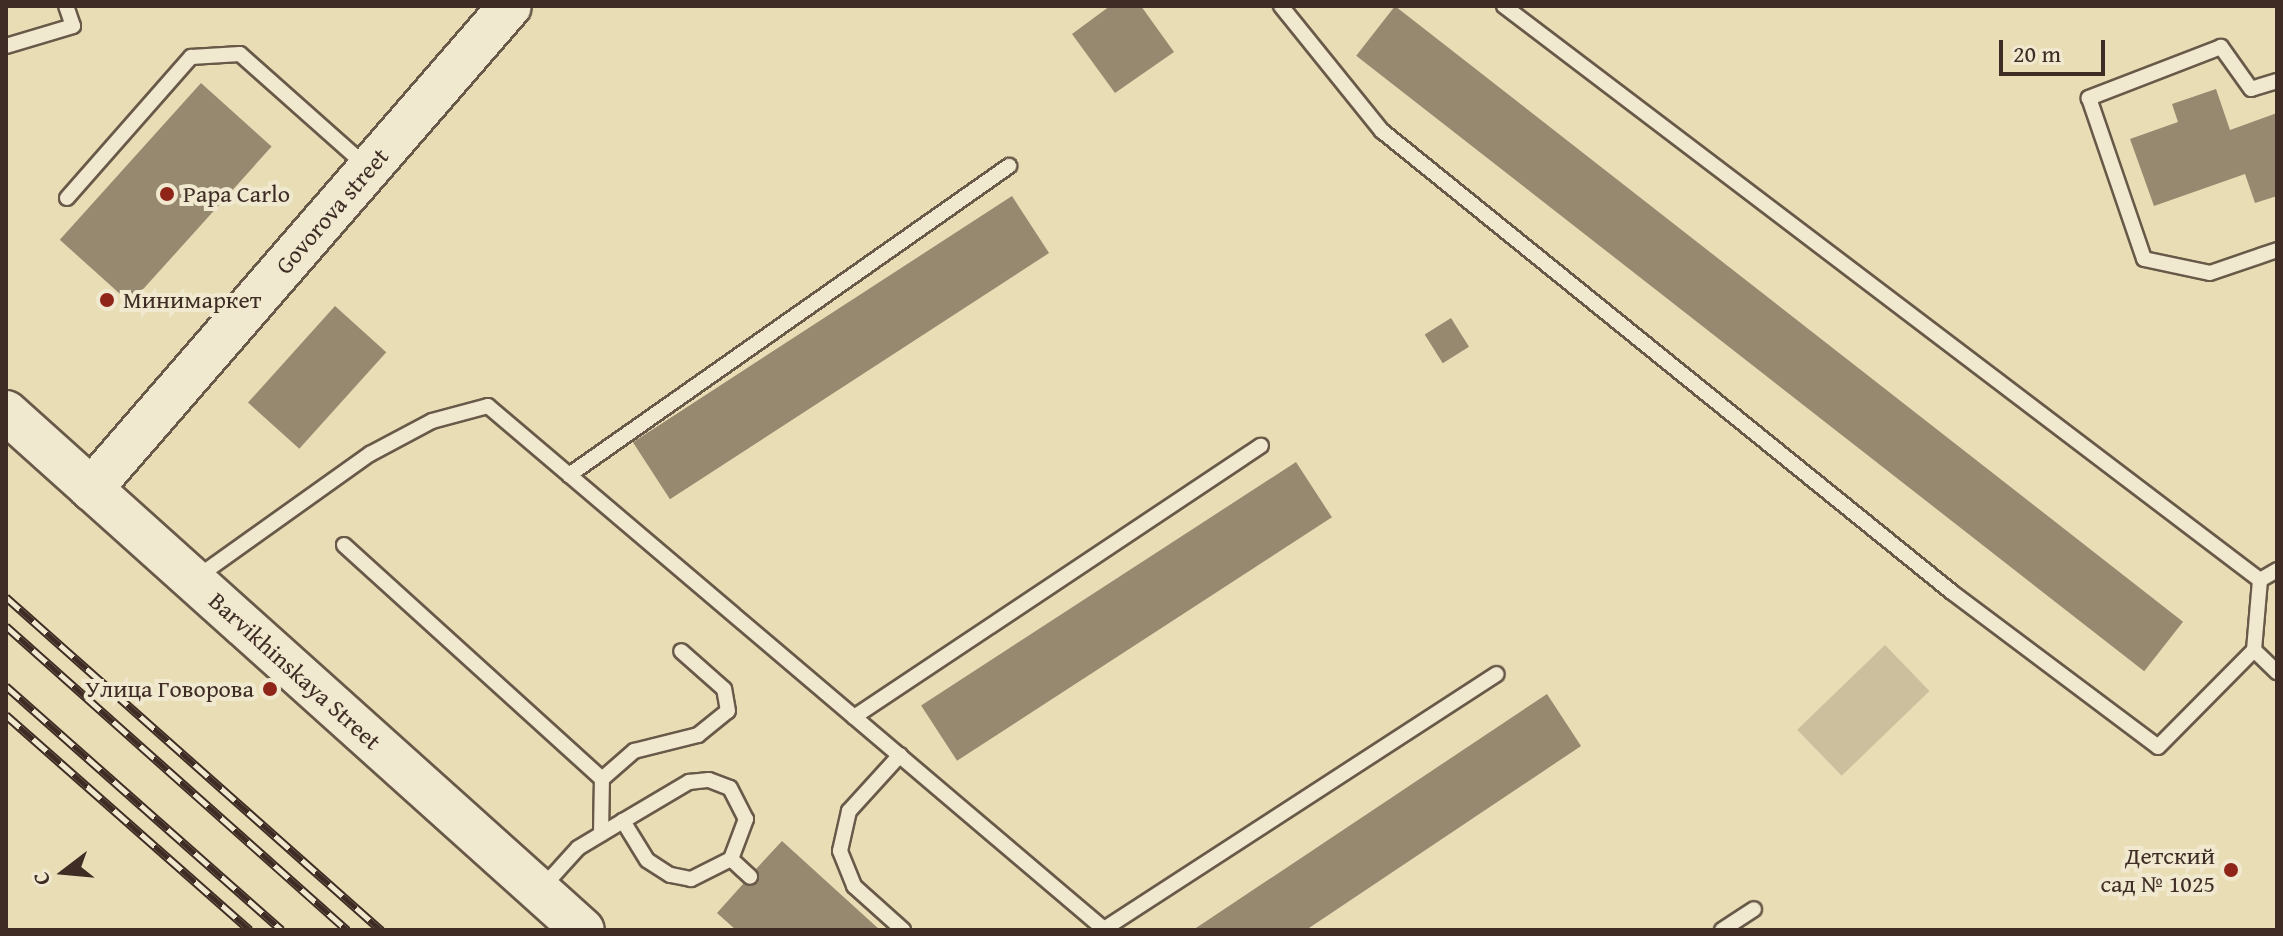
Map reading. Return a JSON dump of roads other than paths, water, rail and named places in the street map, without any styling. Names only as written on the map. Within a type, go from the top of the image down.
[{"type":"street","name":"Govorova street","points":[[91,489],[510,6]]},
{"type":"street","name":"Barvikhinskaya Street","points":[[6,412],[583,930]]},
{"type":"lane","points":[[6,46],[73,26],[66,6]]},
{"type":"lane","points":[[1281,6],[1382,131],[1953,593],[2158,747],[2254,650],[2260,580]]},
{"type":"lane","points":[[1504,6],[2260,580]]},
{"type":"lane","points":[[2277,81],[2251,89],[2221,47],[2089,98],[2144,259],[2210,273],[2277,250]]},
{"type":"lane","points":[[67,198],[191,57],[240,54],[369,168]]},
{"type":"lane","points":[[569,475],[1009,166]]},
{"type":"lane","points":[[193,580],[370,454],[432,421],[488,406],[1104,929],[1497,674]]},
{"type":"lane","points":[[854,717],[1261,446]]},
{"type":"lane","points":[[344,545],[602,779]]},
{"type":"lane","points":[[2260,580],[2277,570]]},
{"type":"lane","points":[[2254,650],[2277,672]]},
{"type":"lane","points":[[601,834],[602,779],[634,751],[698,735],[728,711],[724,689],[681,651]]},
{"type":"lane","points":[[900,755],[849,811],[840,851],[854,886],[903,930]]},
{"type":"lane","points":[[539,890],[578,848],[601,834],[623,821],[689,782],[717,782],[735,793],[746,819],[731,859],[704,877],[670,875],[647,860],[623,821]]},
{"type":"lane","points":[[731,859],[750,877]]},
{"type":"lane","points":[[1722,930],[1754,909]]},
{"type":"railway","points":[[6,597],[381,930]]},
{"type":"railway","points":[[6,626],[347,930]]},
{"type":"railway","points":[[6,686],[282,930]]},
{"type":"railway","points":[[6,715],[250,930]]},
{"type":"place","name":"Papa Carlo","points":[[167,194]]},
{"type":"place","name":"Минимаркет","points":[[107,300]]},
{"type":"place","name":"Улица Говорова","points":[[270,689]]},
{"type":"place","name":"Детский сад № 1025","points":[[2231,870]]}]
